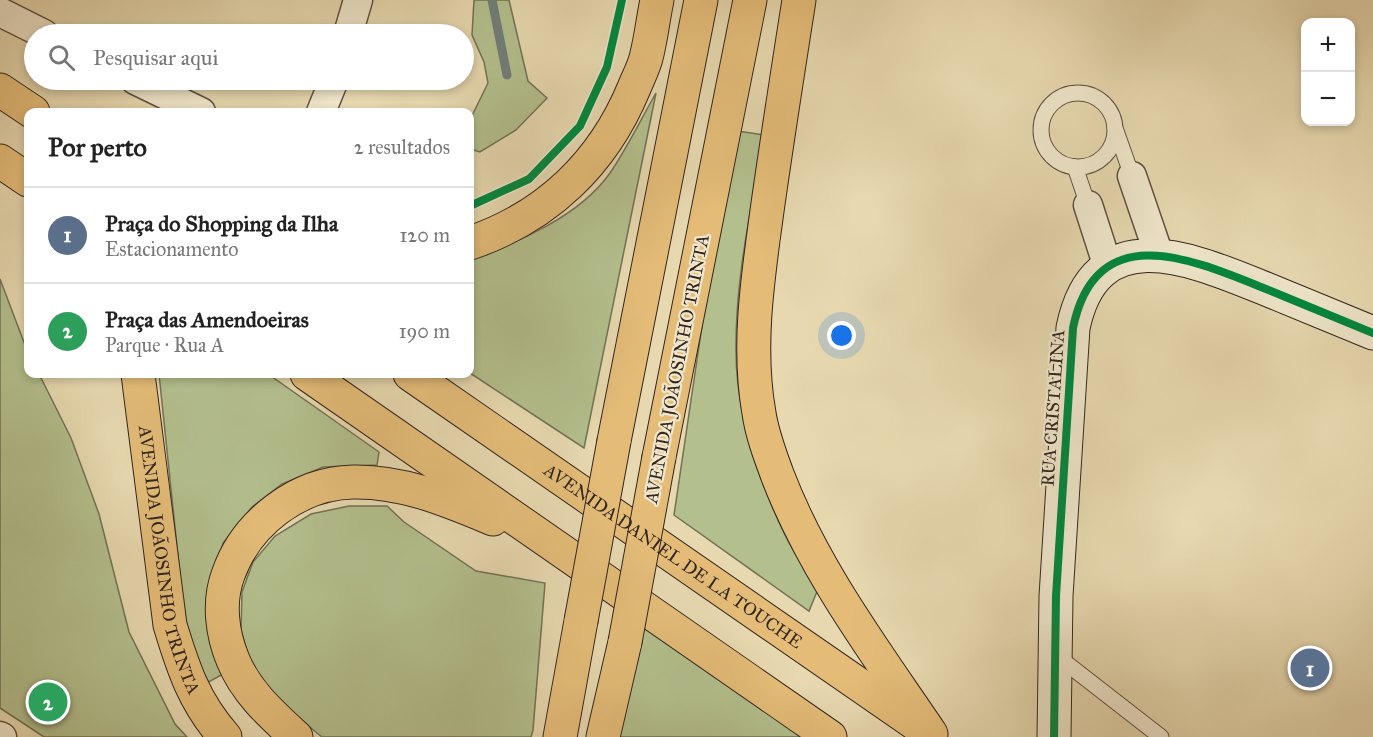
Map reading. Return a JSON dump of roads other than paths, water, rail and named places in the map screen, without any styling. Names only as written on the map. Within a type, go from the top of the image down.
[{"type":"main road","points":[[474,242],[523,220],[555,198],[590,164],[622,116],[645,60],[657,0]]},
{"type":"main road","points":[[560,737],[614,441],[700,0]]},
{"type":"main road","name":"AVENIDA JOÃOSINHO TRINTA","points":[[603,737],[625,642],[659,457],[750,0]]},
{"type":"main road","points":[[799,0],[755,294],[754,370],[759,414],[772,461],[810,547],[842,602],[933,736]]},
{"type":"main road","points":[[0,90],[27,108]]},
{"type":"main road","name":"AVENIDA JOÃOSINHO TRINTA","points":[[139,378],[170,625],[181,662],[198,701],[225,737]]},
{"type":"main road","points":[[313,378],[830,737]]},
{"type":"main road","name":"AVENIDA DANIEL DE LA TOUCHE","points":[[416,378],[933,736]]},
{"type":"main road","points":[[296,737],[260,704],[246,685],[233,660],[224,630],[222,603],[227,575],[241,548],[260,523],[279,507],[302,494],[326,486],[350,482],[378,482],[407,487],[439,497],[550,542]]},
{"type":"street","points":[[351,24],[358,0]]},
{"type":"street","points":[[0,12],[24,24]]},
{"type":"street","points":[[156,90],[193,108]]},
{"type":"street","points":[[323,108],[330,90]]},
{"type":"street","points":[[1132,176],[1159,255]]},
{"type":"street","points":[[1088,205],[1108,267]]},
{"type":"street","name":"RUA CRISTALINA","points":[[1054,737],[1056,596],[1072,328],[1080,299],[1087,288],[1108,267],[1135,257],[1159,255],[1181,258],[1221,271],[1373,333]]},
{"type":"lane","points":[[1114,126],[1114,139],[1108,151],[1099,161],[1088,166],[1075,167],[1063,164],[1052,157],[1044,146],[1041,134],[1042,121],[1048,108],[1058,99],[1068,94],[1078,93],[1091,96],[1103,104],[1111,114],[1132,176]]},
{"type":"lane","points":[[1075,167],[1088,205]]},
{"type":"lane","points":[[1055,655],[1161,737]]},
{"type":"waterway","points":[[492,0],[507,75]]},
{"type":"place","name":"Praça do Shopping da Ilha","points":[[1310,668]]},
{"type":"place","name":"Praça das Amendoeiras","points":[[48,702]]}]
